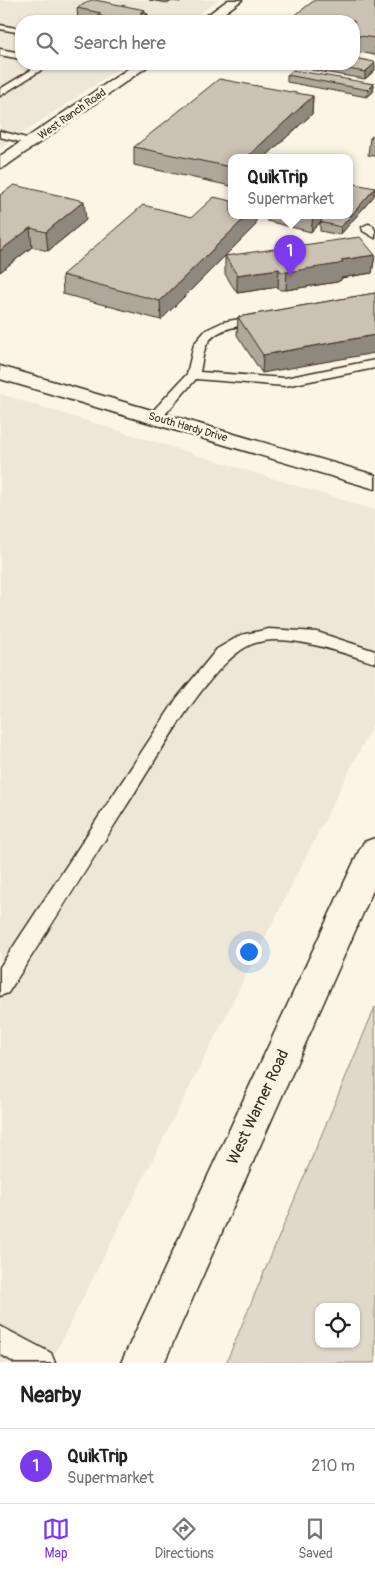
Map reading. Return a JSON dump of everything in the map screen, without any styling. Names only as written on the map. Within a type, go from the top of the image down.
[{"type":"street","points":[[214,15],[236,0]]},
{"type":"street","name":"West Ranch Road","points":[[0,163],[135,70]]},
{"type":"street","name":"South Hardy Drive","points":[[0,372],[375,482]]},
{"type":"street","name":"West Warner Road","points":[[142,1363],[375,851]]},
{"type":"lane","points":[[0,27],[15,30]]},
{"type":"lane","points":[[0,52],[15,55]]},
{"type":"lane","points":[[0,93],[37,70]]},
{"type":"lane","points":[[0,134],[31,142]]},
{"type":"lane","points":[[155,417],[193,375],[200,344],[210,333],[228,325],[277,317]]},
{"type":"lane","points":[[193,375],[285,382],[375,364]]},
{"type":"lane","points":[[0,986],[183,703],[223,652],[247,639],[269,634],[317,638],[375,657]]},
{"type":"lane","points":[[0,1339],[41,1363]]},
{"type":"shaded area","points":[[0,0],[219,0],[197,15],[15,15],[15,70],[117,70],[0,148]]},
{"type":"shaded area","points":[[0,394],[375,510],[375,720],[50,1363],[0,1363]]},
{"type":"shaded area","points":[[375,1007],[375,1363],[226,1363]]},
{"type":"building","points":[[91,0],[95,0],[145,10],[140,13],[148,14],[97,15],[101,13],[77,8]]},
{"type":"building","points":[[315,0],[375,0],[375,38],[360,36],[360,15],[295,15]]},
{"type":"building","points":[[360,59],[375,62],[375,63],[365,72],[354,70],[360,70]]},
{"type":"building","points":[[293,70],[374,84],[368,90],[287,75]]},
{"type":"building","points":[[219,79],[313,96],[250,154],[228,154],[228,166],[134,147]]},
{"type":"building","points":[[355,184],[375,188],[353,213],[353,186]]},
{"type":"building","points":[[14,185],[84,201],[46,232],[30,228],[0,251],[0,195]]},
{"type":"building","points":[[214,197],[228,200],[228,219],[244,219],[160,301],[62,275],[143,205],[192,217]]},
{"type":"building","points":[[323,219],[348,219],[341,227],[320,222]]},
{"type":"building","points":[[360,237],[375,255],[341,260],[343,262],[339,264],[287,272],[281,272],[279,269],[237,275],[225,256]]},
{"type":"building","points":[[375,293],[375,335],[263,355],[238,317]]},
{"type":"place","name":"QuikTrip","points":[[290,276]]}]
